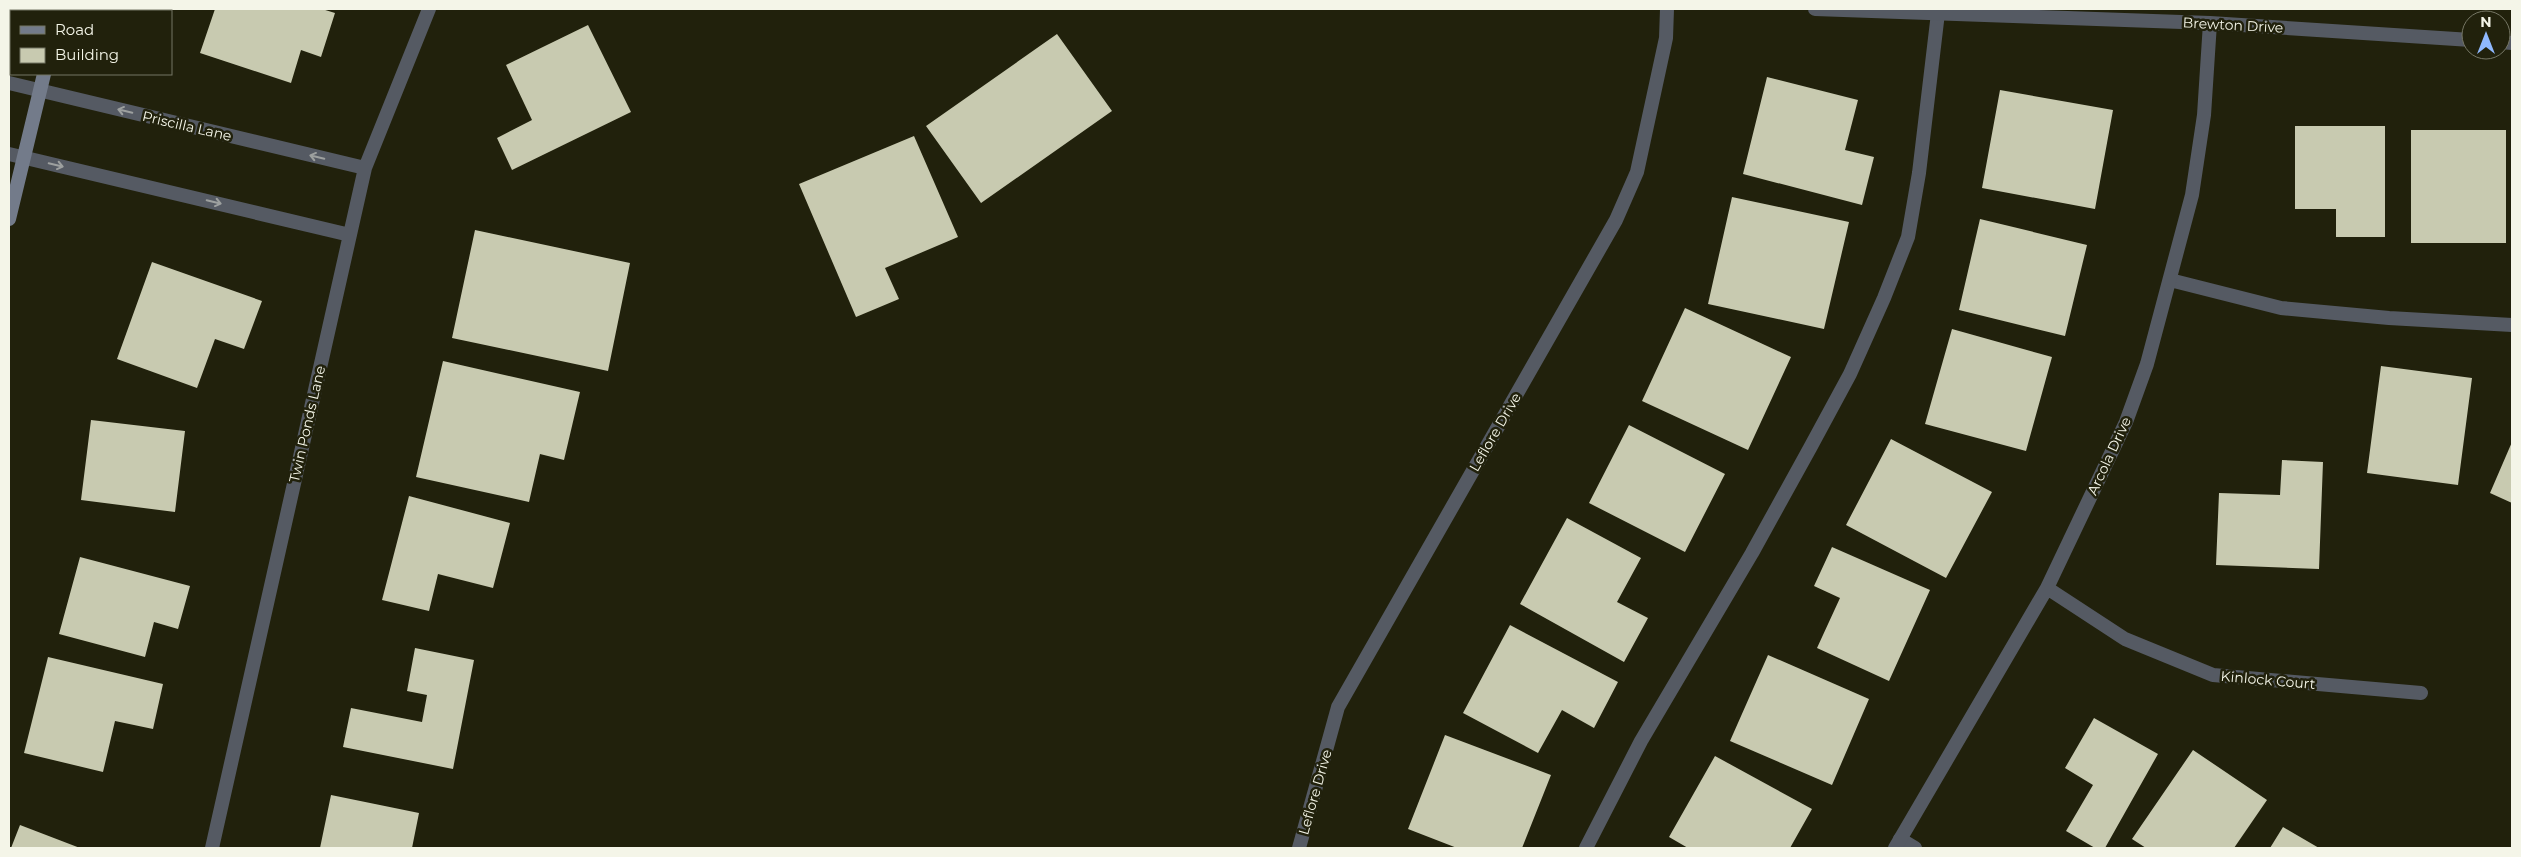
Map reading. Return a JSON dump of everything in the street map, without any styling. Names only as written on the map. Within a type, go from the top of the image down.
[{"type":"main road","points":[[9,219],[44,75]]},
{"type":"street","name":"Twin Ponds Lane","points":[[212,848],[365,168],[429,9]]},
{"type":"street","name":"Leflore Drive","points":[[1299,848],[1338,707],[1616,220],[1637,172],[1666,38],[1667,9]]},
{"type":"street","name":"Brewton Drive","points":[[1815,9],[2210,23],[2461,39]]},
{"type":"street","points":[[1586,848],[1641,741],[1752,553],[1819,432],[1850,374],[1884,298],[1908,237],[1919,173],[1938,13]]},
{"type":"street","name":"Arcola Drive","points":[[1898,844],[2047,588],[2126,422],[2147,364],[2193,186],[2204,115],[2210,23]]},
{"type":"street","name":"Priscilla Lane","points":[[9,84],[365,168]]},
{"type":"street","points":[[9,154],[350,235]]},
{"type":"street","points":[[2170,280],[2281,308],[2389,318],[2512,325]]},
{"type":"street","name":"Kinlock Court","points":[[2047,588],[2125,639],[2213,675],[2421,692]]},
{"type":"street","points":[[1898,844],[1915,848]]},
{"type":"building","points":[[215,9],[322,9],[335,13],[321,57],[301,50],[291,83],[200,53]]},
{"type":"building","points":[[588,25],[631,112],[512,170],[497,138],[532,120],[506,65]]},
{"type":"building","points":[[1057,34],[1112,111],[981,203],[926,126]]},
{"type":"building","points":[[1767,77],[1858,100],[1845,150],[1874,157],[1862,205],[1743,174]]},
{"type":"building","points":[[2000,90],[2113,110],[2095,209],[1982,188]]},
{"type":"building","points":[[2295,126],[2385,126],[2385,237],[2336,237],[2336,209],[2295,209]]},
{"type":"building","points":[[2411,130],[2506,130],[2506,243],[2411,243]]},
{"type":"building","points":[[914,136],[958,237],[885,268],[899,299],[856,317],[799,184]]},
{"type":"building","points":[[1732,197],[1849,222],[1824,329],[1708,304]]},
{"type":"building","points":[[1980,219],[2087,245],[2065,336],[1959,310]]},
{"type":"building","points":[[475,230],[630,263],[608,371],[452,338]]},
{"type":"building","points":[[152,262],[262,301],[244,349],[215,339],[197,388],[117,359]]},
{"type":"building","points":[[1685,308],[1791,357],[1748,450],[1642,401]]},
{"type":"building","points":[[1952,329],[2052,357],[2026,451],[1925,424]]},
{"type":"building","points":[[443,361],[580,392],[564,460],[540,454],[529,502],[416,477]]},
{"type":"building","points":[[2381,366],[2472,378],[2458,485],[2367,473]]},
{"type":"building","points":[[91,420],[185,431],[175,512],[81,500]]},
{"type":"building","points":[[1629,425],[1725,474],[1685,552],[1589,503]]},
{"type":"building","points":[[1891,439],[1992,492],[1946,578],[1846,525]]},
{"type":"building","points":[[2512,442],[2512,503],[2490,493]]},
{"type":"building","points":[[2282,460],[2323,462],[2319,569],[2216,565],[2219,493],[2280,495]]},
{"type":"building","points":[[409,496],[510,523],[493,588],[438,574],[429,611],[382,600]]},
{"type":"building","points":[[1567,518],[1641,558],[1617,602],[1648,618],[1624,662],[1520,604]]},
{"type":"building","points":[[1832,547],[1930,590],[1889,681],[1817,648],[1840,598],[1814,586]]},
{"type":"building","points":[[80,557],[190,586],[178,629],[154,622],[145,657],[59,634]]},
{"type":"building","points":[[1510,625],[1618,682],[1594,728],[1562,710],[1538,753],[1463,713]]},
{"type":"building","points":[[415,648],[474,660],[453,769],[343,747],[351,708],[422,722],[427,695],[407,691]]},
{"type":"building","points":[[1768,655],[1869,699],[1832,785],[1730,741]]},
{"type":"building","points":[[48,657],[163,684],[153,729],[115,721],[103,772],[24,753]]},
{"type":"building","points":[[2094,718],[2158,754],[2105,848],[2095,848],[2066,831],[2093,785],[2065,768]]},
{"type":"building","points":[[1445,735],[1551,775],[1522,848],[1457,848],[1408,829]]},
{"type":"building","points":[[2193,750],[2267,800],[2234,848],[2146,848],[2132,839]]},
{"type":"building","points":[[1715,756],[1812,809],[1790,848],[1688,848],[1669,837]]},
{"type":"building","points":[[331,795],[419,813],[412,848],[320,848]]},
{"type":"building","points":[[20,825],[80,848],[11,848]]},
{"type":"building","points":[[2283,827],[2319,848],[2270,848]]}]
